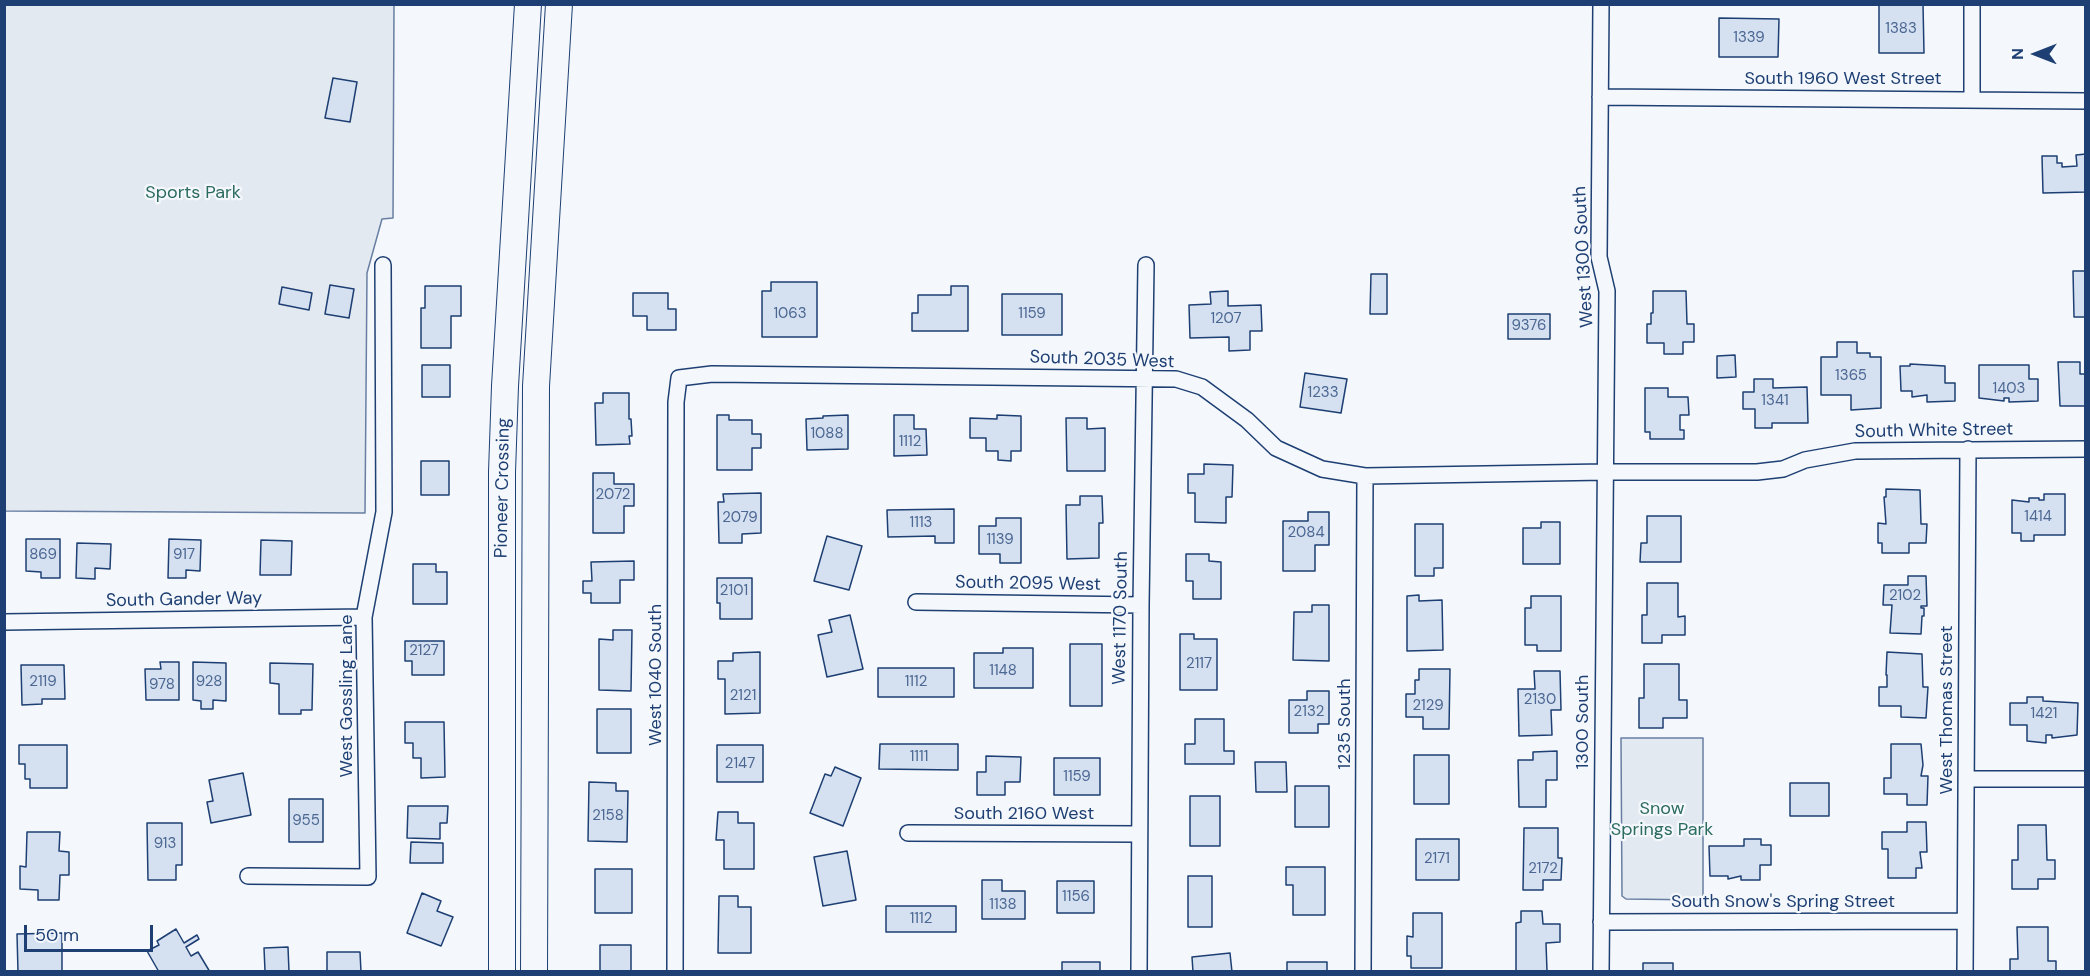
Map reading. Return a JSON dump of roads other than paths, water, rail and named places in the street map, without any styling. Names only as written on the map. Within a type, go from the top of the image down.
[{"type":"highway","name":"Pioneer Crossing","points":[[502,972],[502,462],[505,375],[528,4]]},
{"type":"highway","name":"Pioneer Crossing","points":[[534,972],[536,386],[559,4]]},
{"type":"street","name":"West 1300 South","points":[[1601,4],[1599,257],[1607,291],[1605,472]]},
{"type":"street","points":[[1972,4],[1972,100]]},
{"type":"street","name":"South 1960 West Street","points":[[1600,97],[2085,101]]},
{"type":"street","name":"West Gossling Lane","points":[[248,876],[368,878],[364,617],[384,512],[383,265]]},
{"type":"street","name":"West 1170 South","points":[[1139,972],[1146,265]]},
{"type":"street","name":"South 2035 West","points":[[679,378],[712,374],[1176,379],[1202,387],[1247,420],[1276,447],[1322,469],[1365,476],[1605,472]]},
{"type":"street","name":"West 1040 South","points":[[675,972],[676,402],[679,378]]},
{"type":"street","name":"West Thomas Street","points":[[1965,972],[1968,449]]},
{"type":"street","name":"South White Street","points":[[1605,472],[1757,472],[1783,469],[1806,460],[1855,451],[2085,449]]},
{"type":"street","name":"1300 South","points":[[1601,972],[1605,472]]},
{"type":"street","name":"1235 South","points":[[1363,972],[1365,476]]},
{"type":"street","name":"South 2095 West","points":[[916,602],[1141,605]]},
{"type":"street","name":"South Gander Way","points":[[4,622],[364,617]]},
{"type":"street","points":[[1966,779],[2085,779]]},
{"type":"street","name":"South 2160 West","points":[[908,833],[1139,834]]},
{"type":"street","name":"South Snow's Spring Street","points":[[1601,922],[1965,921]]},
{"type":"park label","name":"Sports Park","points":[[193,193]]},
{"type":"park label","name":"Snow Springs Park","points":[[1662,819]]}]
